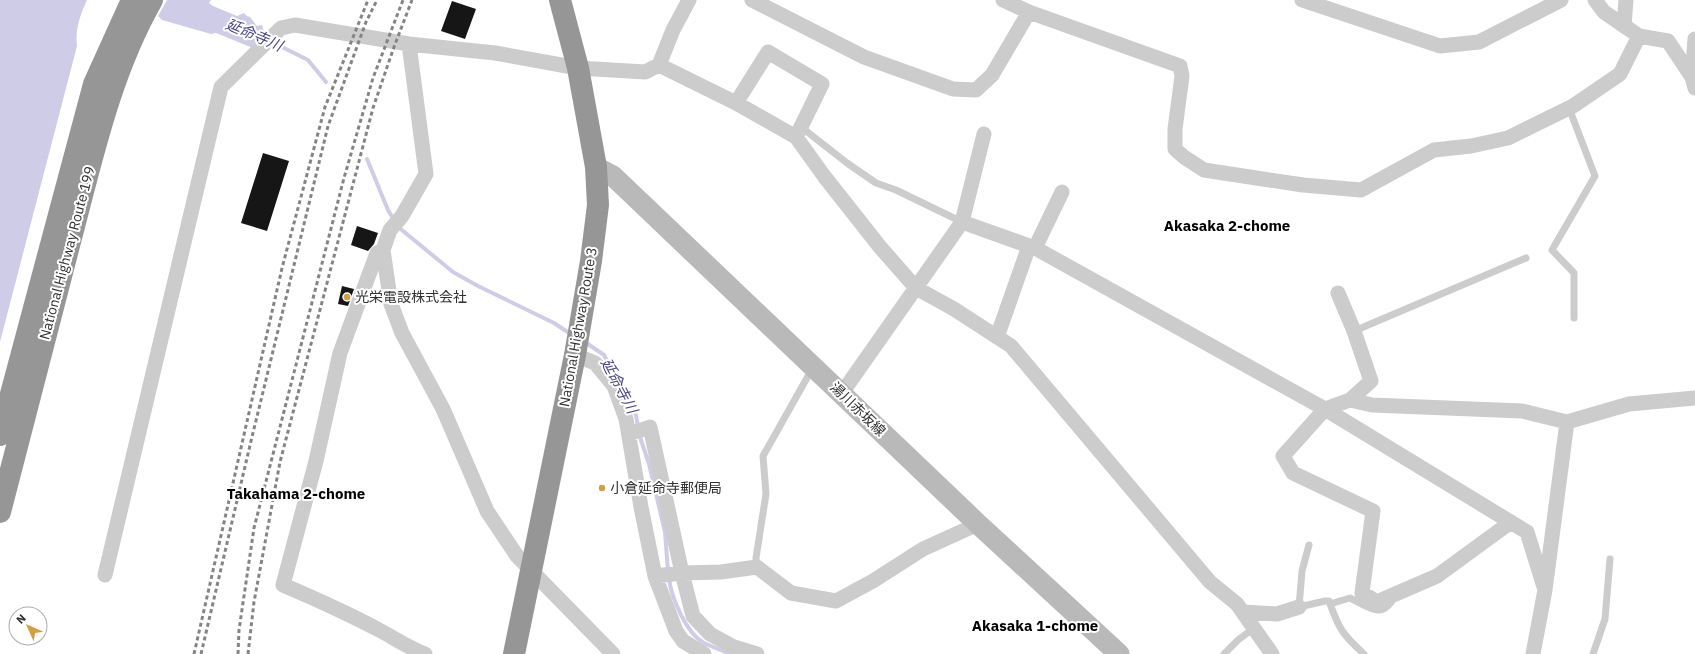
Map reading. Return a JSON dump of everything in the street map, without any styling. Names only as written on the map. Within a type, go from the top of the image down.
[{"type":"highway","name":"National Highway Route 3","points":[[514,654],[530,569],[576,350],[591,261],[598,205],[596,167],[578,68],[560,0]]},
{"type":"highway","name":"National Highway Route 199","points":[[0,435],[94,84],[139,5]]},
{"type":"highway","name":"National Highway Route 199","points":[[0,512],[90,163],[111,90],[139,5]]},
{"type":"main road","name":"湯川赤坂線","points":[[596,167],[613,176],[978,524],[1119,654]]},
{"type":"street","points":[[105,575],[221,87],[281,28],[295,25],[409,44],[495,53],[578,68],[645,72],[659,65],[673,30],[689,0]]},
{"type":"street","points":[[752,0],[864,57],[953,89],[976,90],[992,75],[1028,12]]},
{"type":"street","points":[[1003,0],[1028,12],[1180,66],[1182,76],[1175,129],[1175,149],[1184,157],[1204,170],[1304,185],[1361,190],[1434,150],[1471,146],[1508,138],[1569,108],[1620,74],[1639,36]]},
{"type":"street","points":[[1302,0],[1440,46],[1479,42],[1561,0]]},
{"type":"street","points":[[1595,0],[1604,12],[1639,36],[1668,41],[1694,82]]},
{"type":"street","points":[[1624,26],[1626,0]]},
{"type":"street","points":[[1694,82],[1695,39]]},
{"type":"street","points":[[409,44],[426,174],[402,216],[390,230],[383,250],[391,304],[402,333],[443,409],[487,511],[517,556],[613,654]]},
{"type":"street","points":[[736,104],[768,52],[822,84],[798,132]]},
{"type":"street","points":[[659,65],[736,104],[798,132],[824,176],[880,247],[916,288],[954,309],[1011,346],[1210,582],[1238,604],[1272,654]]},
{"type":"street","points":[[842,393],[962,222],[984,134]]},
{"type":"street","points":[[997,337],[1032,247],[1062,192]]},
{"type":"street","points":[[962,222],[1032,247],[1325,409],[1512,522],[1527,532],[1545,590]]},
{"type":"street","points":[[383,250],[377,253],[340,353],[316,461],[283,584],[382,631],[411,649],[425,654]]},
{"type":"street","points":[[1338,293],[1354,331],[1371,381],[1350,400],[1325,409],[1283,456],[1293,473],[1373,511],[1362,593],[1377,602],[1437,576],[1512,522]]},
{"type":"street","points":[[576,350],[595,363],[614,386],[626,419],[642,513],[655,576],[676,631],[683,641],[704,654]]},
{"type":"street","points":[[1350,400],[1372,405],[1522,411],[1566,422],[1629,404],[1695,398]]},
{"type":"street","points":[[1533,654],[1545,590],[1566,422]]},
{"type":"street","points":[[629,434],[650,427],[693,616],[710,634],[734,647],[757,654]]},
{"type":"street","points":[[642,513],[669,510]]},
{"type":"street","points":[[655,576],[682,573],[721,572],[757,567],[791,593],[836,602],[873,582],[923,549],[978,524]]},
{"type":"street","points":[[1243,612],[1277,614],[1299,607]]},
{"type":"lane","points":[[1569,108],[1595,176],[1552,250],[1574,273],[1574,318]]},
{"type":"lane","points":[[798,132],[876,183],[904,193],[962,222]]},
{"type":"lane","points":[[1354,331],[1526,258]]},
{"type":"lane","points":[[757,567],[756,558],[766,494],[763,456],[813,367]]},
{"type":"lane","points":[[1309,545],[1302,571],[1299,607],[1324,601],[1329,602],[1340,629],[1346,638],[1364,654]]},
{"type":"lane","points":[[1592,654],[1605,618],[1610,559]]},
{"type":"lane","points":[[1330,604],[1350,598],[1367,608],[1381,610],[1389,606],[1396,594]]},
{"type":"lane","points":[[1224,654],[1238,640],[1254,628]]},
{"type":"water","points":[[0,0],[87,0],[82,11],[77,34],[77,46],[0,342]]},
{"type":"water","points":[[167,0],[211,0],[209,3],[213,6],[237,16],[244,13],[250,17],[257,26],[262,25],[265,36],[253,48],[216,33],[211,34],[162,20],[158,16]]},
{"type":"building","points":[[452,1],[476,9],[465,39],[441,31]]},
{"type":"building","points":[[263,153],[289,161],[267,231],[241,223]]},
{"type":"building","points":[[357,226],[378,233],[374,244],[368,251],[351,245]]},
{"type":"building","name":"光栄電設株式会社","points":[[342,286],[354,289],[348,306],[338,304]]},
{"type":"waterway","name":"延命寺川","points":[[272,42],[308,60],[326,82]]},
{"type":"waterway","name":"延命寺川","points":[[367,159],[388,210],[394,220]]},
{"type":"waterway","name":"延命寺川","points":[[397,226],[453,272],[478,286],[554,323],[572,335]]},
{"type":"waterway","name":"延命寺川","points":[[585,342],[604,355],[617,380]]},
{"type":"waterway","name":"延命寺川","points":[[623,391],[636,415],[638,427]]},
{"type":"waterway","name":"延命寺川","points":[[639,434],[649,464],[665,532],[668,571]]},
{"type":"waterway","name":"延命寺川","points":[[669,578],[670,586],[680,614],[691,631],[704,643],[729,654]]},
{"type":"railway","points":[[194,654],[282,268],[325,107],[368,0]]},
{"type":"railway","points":[[201,654],[328,126],[366,22],[377,0]]},
{"type":"railway","points":[[238,654],[239,630],[254,528],[344,178],[373,78],[403,0]]},
{"type":"railway","points":[[248,654],[254,602],[280,462],[373,108],[412,0]]},
{"type":"place","name":"光栄電設株式会社","points":[[347,297]]},
{"type":"place","name":"小倉延命寺郵便局","points":[[602,488]]},
{"type":"district","name":"Akasaka 2-chome","points":[[1227,226]]},
{"type":"district","name":"Takahama 2-chome","points":[[296,494]]},
{"type":"district","name":"Akasaka 1-chome","points":[[1035,626]]}]
